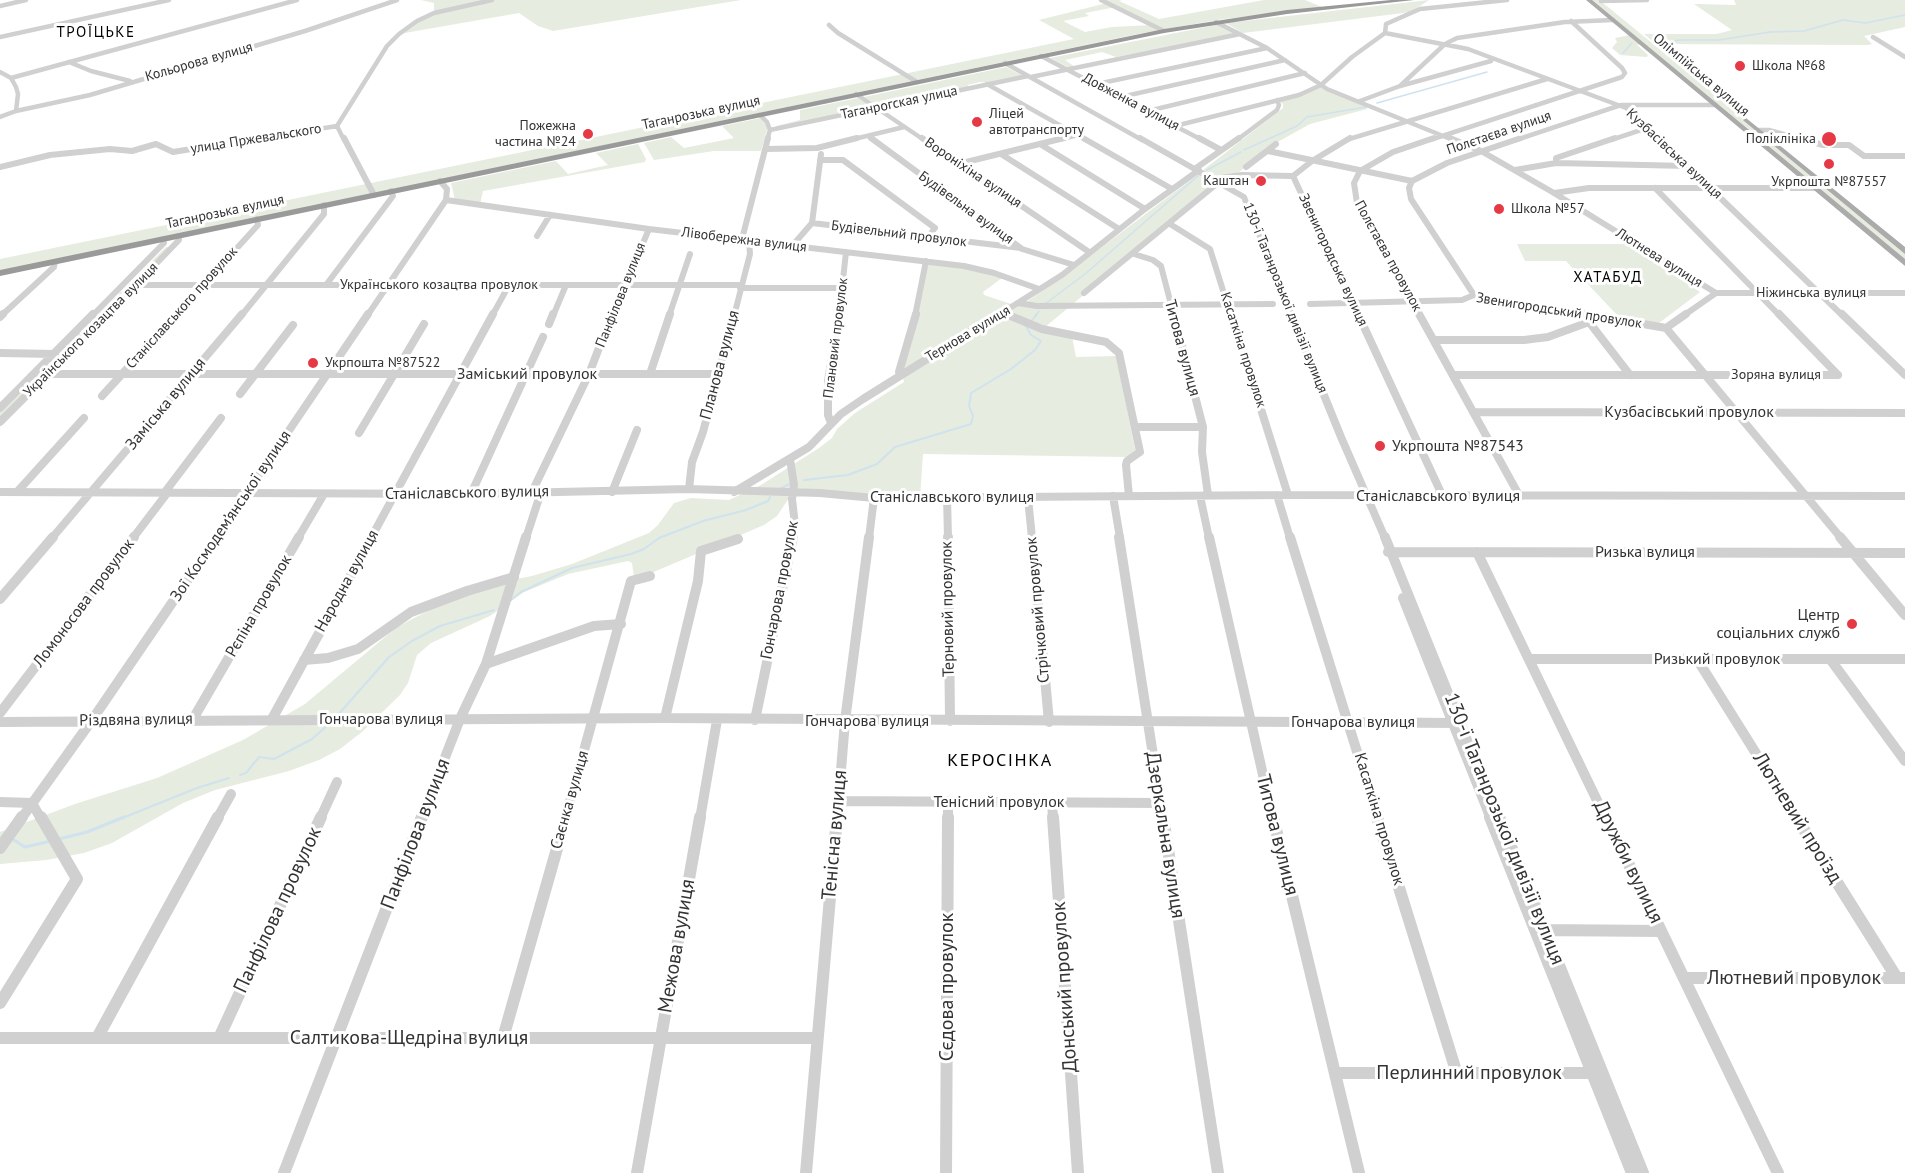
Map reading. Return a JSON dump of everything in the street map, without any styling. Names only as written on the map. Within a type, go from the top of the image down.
[{"type":"highway","name":"Таганрозька вулиця","points":[[0,273],[1164,31],[1299,10],[1411,0]]},
{"type":"main road","name":"Олімпійська вулиця","points":[[1589,0],[1905,263]]},
{"type":"main road","name":"Олімпійська вулиця","points":[[1600,1],[1905,251]]},
{"type":"main road","points":[[1613,20],[1623,20]]},
{"type":"main road","name":"Полєтаєва вулиця","points":[[1716,105],[1728,105]]},
{"type":"street","points":[[0,6],[26,0]]},
{"type":"street","points":[[0,37],[169,0]]},
{"type":"street","name":"Кольорова вулиця","points":[[0,117],[16,111],[81,98],[305,31],[397,0]]},
{"type":"street","points":[[468,0],[475,3]]},
{"type":"street","points":[[374,195],[337,126],[385,50],[399,34],[424,17],[492,0]]},
{"type":"street","points":[[1101,0],[1164,31]]},
{"type":"street","points":[[1175,126],[1299,95],[1321,85],[1352,57],[1386,33],[1386,24],[1420,9],[1507,0]]},
{"type":"street","points":[[1600,1],[1647,0]]},
{"type":"street","points":[[11,78],[292,1]]},
{"type":"street","points":[[1400,86],[1445,44],[1461,37],[1571,21],[1613,20]]},
{"type":"street","points":[[1360,171],[1394,152],[1443,134],[1619,78],[1625,72],[1571,21]]},
{"type":"street","name":"Лютнева вулиця","points":[[1216,22],[1267,48],[1337,94],[1360,101],[1481,151],[1554,193],[1716,293],[1665,328]]},
{"type":"street","points":[[829,25],[838,33],[917,82]]},
{"type":"street","name":"Кузбасівська вулиця","points":[[1386,33],[1468,49],[1621,105],[1905,375]]},
{"type":"street","name":"Таганрогская улица","points":[[770,130],[1240,34]]},
{"type":"street","points":[[1874,37],[1905,57]]},
{"type":"street","points":[[1097,84],[1267,48]]},
{"type":"street","name":"Довженка вулиця","points":[[1041,56],[1221,150]]},
{"type":"street","points":[[1121,97],[1285,60]]},
{"type":"street","points":[[1360,101],[1400,86],[1491,61]]},
{"type":"street","points":[[69,62],[91,71],[132,82]]},
{"type":"street","name":"130-ї Таганрозької дивізії вулиця","points":[[1005,63],[1244,197],[1597,1073],[1632,1173]]},
{"type":"street","points":[[0,72],[11,78],[18,94],[16,111]]},
{"type":"street","points":[[1148,111],[1305,73]]},
{"type":"street","name":"Звенигородська вулиця","points":[[1443,496],[1293,176],[1311,161],[1348,139],[1547,79]]},
{"type":"street","points":[[987,84],[1172,189]]},
{"type":"street","name":"Вороніхіна вулиця","points":[[856,94],[1089,252]]},
{"type":"street","name":"Тернова вулиця","points":[[734,492],[815,442],[841,414],[1062,275],[1221,150],[1277,110],[1279,105],[1277,100]]},
{"type":"street","name":"Полєтаєва вулиця","points":[[1412,181],[1437,167],[1481,151],[1621,105],[1716,105]]},
{"type":"street","points":[[760,115],[767,122],[770,130]]},
{"type":"street","name":"улица Пржевальского","points":[[0,167],[50,156],[110,148],[132,151],[156,144],[173,152],[337,126]]},
{"type":"street","points":[[766,149],[799,150],[904,127]]},
{"type":"street","points":[[1556,163],[1556,158],[1647,128]]},
{"type":"street","name":"Планова вулиця","points":[[689,489],[692,462],[703,432],[750,254],[746,240],[770,130]]},
{"type":"street","points":[[1758,130],[1769,130],[1823,145],[1849,145],[1864,156],[1905,156]]},
{"type":"street","points":[[958,164],[1078,135]]},
{"type":"street","name":"Будівельна вулиця","points":[[868,136],[1022,249],[1074,265]]},
{"type":"street","points":[[1040,144],[1146,209]]},
{"type":"street","points":[[1246,167],[1276,144]]},
{"type":"street","points":[[792,246],[812,223],[823,146]]},
{"type":"street","points":[[799,150],[821,158],[843,160],[935,228],[928,237]]},
{"type":"street","points":[[1268,151],[1412,181],[1409,192],[1411,199],[1474,295]]},
{"type":"street","points":[[1001,154],[1119,229]]},
{"type":"street","points":[[1515,170],[1556,163],[1687,166]]},
{"type":"street","name":"Полєтаєва провулок","points":[[1360,171],[1354,183],[1354,196],[1520,497]]},
{"type":"street","points":[[1084,293],[1170,224],[1216,181],[1242,175],[1293,176]]},
{"type":"street","points":[[440,181],[447,189],[446,200]]},
{"type":"street","points":[[1554,193],[1589,188],[1816,188]]},
{"type":"street","name":"Зоряна вулиця","points":[[1453,375],[1838,375],[1655,188]]},
{"type":"street","points":[[326,285],[392,193]]},
{"type":"street","name":"Лівобережна вулиця","points":[[446,200],[650,229],[926,261],[979,269],[1039,289]]},
{"type":"street","name":"Зої Космодем’янської вулиця","points":[[0,848],[92,720],[330,374],[446,200]]},
{"type":"street","name":"Заміська вулиця","points":[[0,599],[267,285],[324,214],[324,205]]},
{"type":"street","points":[[537,236],[550,214]]},
{"type":"street","name":"Станіславського провулок","points":[[102,396],[258,225],[257,219]]},
{"type":"street","name":"Будівельний провулок","points":[[812,223],[1022,249]]},
{"type":"street","name":"Касаткіна провулок","points":[[1170,224],[1209,249],[1288,495]]},
{"type":"street","name":"Панфілова вулиця","points":[[284,1173],[460,719],[486,664],[502,609],[514,578],[537,492],[650,229]]},
{"type":"street","name":"Українського козацтва вулиця","points":[[0,422],[137,285],[179,240],[179,236]]},
{"type":"street","name":"Українського козацтва вулиця","points":[[0,408],[164,243],[163,239]]},
{"type":"street","name":"Плановий провулок","points":[[831,423],[828,415],[828,380],[846,252]]},
{"type":"street","points":[[650,374],[690,254]]},
{"type":"street","name":"Титова вулиця","points":[[1134,254],[1153,260],[1161,266],[1203,427],[1204,496],[1250,722],[1359,1173]]},
{"type":"street","points":[[901,375],[898,372],[915,318],[926,261]]},
{"type":"street","points":[[0,317],[54,267],[55,262]]},
{"type":"street","name":"Українського козацтва провулок","points":[[137,285],[681,285],[842,288]]},
{"type":"street","name":"Народна вулиця","points":[[272,719],[509,285]]},
{"type":"street","points":[[549,324],[566,285]]},
{"type":"street","name":"Ніжинська вулиця","points":[[1716,293],[1905,293]]},
{"type":"street","name":"Звенигородський провулок","points":[[1310,304],[1462,300],[1474,295],[1590,319],[1665,328]]},
{"type":"street","points":[[1018,303],[1035,306],[1273,304]]},
{"type":"street","points":[[1003,313],[1042,329],[1112,345],[1119,353],[1140,452],[1125,465],[1129,496]]},
{"type":"street","points":[[1434,340],[1548,338],[1569,332],[1590,319],[1630,375]]},
{"type":"street","points":[[359,433],[424,324]]},
{"type":"street","points":[[240,394],[293,326]]},
{"type":"street","points":[[1665,328],[1905,615]]},
{"type":"street","points":[[471,494],[543,337]]},
{"type":"street","points":[[0,353],[55,354]]},
{"type":"street","name":"Заміський провулок","points":[[48,374],[718,374]]},
{"type":"street","name":"Кузбасівський провулок","points":[[1473,412],[1905,413]]},
{"type":"street","points":[[17,492],[84,417]]},
{"type":"street","name":"Ломоносова провулок","points":[[0,713],[221,418]]},
{"type":"street","points":[[1135,427],[1203,427]]},
{"type":"street","points":[[612,492],[637,430]]},
{"type":"street","name":"Гончарова провулок","points":[[755,720],[795,525],[790,459]]},
{"type":"street","name":"Станіславського вулиця","points":[[0,492],[471,494],[689,489],[793,494],[820,493],[874,498],[1365,493],[1520,497],[1905,496]]},
{"type":"street","name":"Рєпіна провулок","points":[[193,719],[324,494]]},
{"type":"street","name":"Касаткіна провулок","points":[[1277,495],[1457,1074]]},
{"type":"street","name":"Дзеркальна вулиця","points":[[1113,496],[1218,1173]]},
{"type":"street","name":"Терновий провулок","points":[[947,497],[950,721]]},
{"type":"street","name":"Тенісна вулиця","points":[[806,1173],[845,721],[874,498]]},
{"type":"street","name":"Стрічковий провулок","points":[[1028,498],[1049,722]]},
{"type":"street","points":[[665,718],[698,581],[701,551],[738,539]]},
{"type":"street","name":"Ризька вулиця","points":[[1388,552],[1905,553]]},
{"type":"street","name":"Дружби вулиця","points":[[1477,552],[1778,1173]]},
{"type":"street","name":"Саєнка вулиця","points":[[502,1038],[621,624],[631,581],[650,576]]},
{"type":"street","points":[[304,660],[328,658],[358,649],[411,612],[433,602],[514,578]]},
{"type":"street","points":[[486,664],[594,626],[621,624]]},
{"type":"street","name":"Ризький провулок","points":[[1529,659],[1905,659]]},
{"type":"street","name":"Лютневий проїзд","points":[[1697,659],[1901,978]]},
{"type":"street","points":[[1830,659],[1905,761]]},
{"type":"street","name":"Гончарова вулиця","points":[[272,719],[665,718],[1148,723],[1457,723]]},
{"type":"street","name":"Різдвяна вулиця","points":[[0,722],[272,719]]},
{"type":"street","name":"Межова вулиця","points":[[637,1173],[717,720]]},
{"type":"street","name":"Панфілова провулок","points":[[219,1038],[337,782]]},
{"type":"street","points":[[97,1038],[231,794]]},
{"type":"street","name":"Тенісний провулок","points":[[838,801],[1160,803]]},
{"type":"street","name":"Сєдова провулок","points":[[946,1173],[948,801]]},
{"type":"street","points":[[0,802],[32,803],[77,879],[0,1003]]},
{"type":"street","name":"Донський провулок","points":[[1052,802],[1078,1173]]},
{"type":"street","points":[[1540,930],[1661,931]]},
{"type":"street","name":"Лютневий провулок","points":[[1684,978],[1901,978]]},
{"type":"street","name":"Салтикова-Щедріна вулиця","points":[[0,1038],[817,1038]]},
{"type":"street","name":"Перлинний провулок","points":[[1336,1073],[1597,1073]]},
{"type":"street","name":"130-ї Таганрозької дивізії вулиця","points":[[1597,1073],[1643,1173]]},
{"type":"shaded area","points":[[421,0],[741,0],[553,31],[538,26],[519,13],[399,34],[434,13],[434,3]]},
{"type":"shaded area","points":[[1100,0],[1122,0],[1119,1],[1159,19],[1264,0],[1305,0],[1322,7],[1217,20],[1138,34],[0,271],[0,259],[1074,39],[1039,20],[1107,3]],"holes":[[[1116,7],[1153,25],[1112,27],[1085,32],[1063,21],[1089,16],[1085,13]]]},
{"type":"shaded area","points":[[1429,0],[1411,12],[1243,33],[1226,23]]},
{"type":"shaded area","points":[[1589,0],[1599,0],[1608,7],[1905,250],[1905,263],[1642,44],[1637,45],[1648,55],[1647,57],[1620,55],[1612,48],[1617,42],[1615,38],[1630,35]]},
{"type":"shaded area","points":[[1734,0],[1905,0],[1905,27],[1864,36],[1872,44],[1868,45],[1656,44],[1644,34],[1717,34],[1732,30],[1694,4],[1736,5]]},
{"type":"shaded area","points":[[1221,24],[1238,34],[1116,57],[1102,52],[1065,60],[1075,67],[1070,68],[1050,58]]},
{"type":"shaded area","points":[[1006,67],[1023,76],[990,83],[980,82],[967,85],[970,87],[880,107],[864,97]]},
{"type":"shaded area","points":[[1322,85],[1367,106],[1367,109],[1310,124],[1274,144],[1238,173],[1217,179],[1202,171],[1283,108],[1283,104],[1279,101]]},
{"type":"shaded area","points":[[858,98],[873,108],[778,128],[776,126],[800,120],[800,110]]},
{"type":"shaded area","points":[[761,118],[768,127],[761,151],[714,151],[654,160],[644,143],[671,137],[684,148],[734,138],[722,126]]},
{"type":"shaded area","points":[[638,144],[646,159],[645,162],[483,191],[480,204],[455,200],[451,183],[556,161],[568,174],[608,165],[596,153]]},
{"type":"shaded area","points":[[1201,172],[1219,182],[1044,328],[1072,337],[1076,357],[1116,356],[1136,454],[1129,457],[923,454],[920,498],[791,495],[777,516],[764,525],[642,577],[634,577],[632,563],[628,561],[568,574],[524,592],[490,616],[431,643],[417,655],[408,683],[400,695],[363,731],[340,749],[319,760],[289,771],[215,790],[183,803],[112,843],[84,853],[46,860],[0,864],[0,832],[75,804],[157,778],[243,740],[305,704],[397,627],[443,603],[501,582],[532,576],[572,564],[649,533],[674,503],[691,498],[729,500],[761,485],[819,448],[832,438],[837,429],[855,413],[904,382],[902,372],[927,264],[963,268],[1002,278],[983,292],[984,295],[1014,305],[1025,303]]},
{"type":"shaded area","points":[[1517,244],[1626,244],[1700,292],[1659,323],[1618,316],[1566,261],[1525,261]]},
{"type":"shaded area","points":[[166,247],[173,247],[0,419],[0,411]]},
{"type":"waterway","points":[[1668,43],[1679,40],[1719,40],[1770,32],[1804,31],[1843,20],[1865,23],[1905,15]]},
{"type":"waterway","points":[[1623,53],[1632,43]]},
{"type":"waterway","points":[[1377,103],[1487,72]]},
{"type":"waterway","points":[[1244,150],[1297,126],[1307,117],[1366,107]]},
{"type":"waterway","points":[[1207,170],[1241,152]]},
{"type":"waterway","points":[[1045,304],[1085,274],[1199,175]]},
{"type":"waterway","points":[[1035,316],[1039,311]]},
{"type":"waterway","points":[[1030,323],[1037,314]]},
{"type":"waterway","points":[[804,480],[848,475],[877,464],[895,447],[971,424],[973,416],[969,406],[971,393],[1011,369],[1035,350],[1041,341],[1031,335],[1026,326]]},
{"type":"waterway","points":[[779,489],[790,484]]},
{"type":"waterway","points":[[511,600],[521,592],[572,568],[631,554],[644,549],[659,538],[703,521],[746,510],[768,501],[770,497]]},
{"type":"waterway","points":[[337,716],[389,657],[412,641],[440,626],[494,610]]},
{"type":"waterway","points":[[240,775],[246,773],[259,757],[274,759],[312,739],[329,724]]},
{"type":"waterway","points":[[120,819],[197,788],[229,778]]},
{"type":"waterway","points":[[59,839],[87,832],[124,817]]},
{"type":"waterway","points":[[14,840],[25,847],[51,841]]},
{"type":"place","name":"Школа №68","points":[[1740,66]]},
{"type":"place","name":"Ліцей автотранспорту","points":[[977,122]]},
{"type":"place","name":"Пожежна частина №24","points":[[588,134]]},
{"type":"place","name":"Поліклініка","points":[[1829,139]]},
{"type":"place","name":"Укрпошта №87557","points":[[1829,164]]},
{"type":"place","name":"Каштан","points":[[1261,181]]},
{"type":"place","name":"Школа №57","points":[[1499,209]]},
{"type":"place","name":"Укрпошта №87522","points":[[313,363]]},
{"type":"place","name":"Укрпошта №87543","points":[[1380,446]]},
{"type":"place","name":"Центр соціальних служб","points":[[1852,624]]},
{"type":"district","name":"ТРОЇЦЬКЕ","points":[[96,33]]},
{"type":"district","name":"ХАТАБУД","points":[[1608,278]]},
{"type":"district","name":"КЕРОСІНКА","points":[[1000,761]]}]
